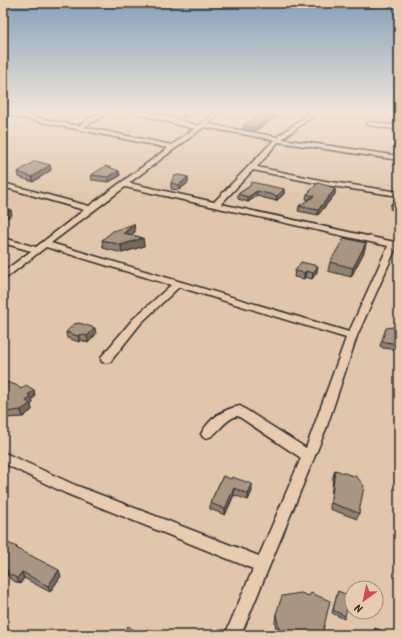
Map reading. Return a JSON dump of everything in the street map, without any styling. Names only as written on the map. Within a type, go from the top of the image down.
[{"type":"street","points":[[142,141],[172,147]]},
{"type":"street","points":[[3,276],[90,208],[181,141]]},
{"type":"street","points":[[215,205],[277,141]]},
{"type":"street","points":[[283,141],[399,158]]},
{"type":"street","points":[[252,168],[325,183],[399,194]]},
{"type":"street","points":[[123,184],[396,245],[352,336],[320,429],[233,635]]},
{"type":"street","points":[[3,186],[90,208]]},
{"type":"street","points":[[3,240],[41,247],[176,284],[352,336]]},
{"type":"street","points":[[106,359],[137,322],[176,284]]},
{"type":"street","points":[[207,434],[221,417],[228,413],[240,411],[308,456]]},
{"type":"street","points":[[3,457],[70,489],[262,566]]},
{"type":"building","points":[[35,161],[50,165],[32,177],[18,172]]},
{"type":"building","points":[[106,166],[119,171],[108,177],[91,175]]},
{"type":"building","points":[[179,175],[188,177],[179,185],[171,183],[174,176]]},
{"type":"building","points":[[251,182],[284,189],[277,196],[257,191],[248,197],[238,194],[250,186]]},
{"type":"building","points":[[318,183],[335,189],[318,210],[299,206],[314,196],[307,194]]},
{"type":"building","points":[[397,196],[399,197],[399,205],[391,204]]},
{"type":"building","points":[[3,208],[11,210],[3,215]]},
{"type":"building","points":[[134,224],[124,233],[143,238],[121,245],[102,240],[113,231]]},
{"type":"building","points":[[344,238],[366,243],[353,268],[330,262]]},
{"type":"building","points":[[301,262],[318,266],[313,273],[306,271],[304,273],[295,271]]},
{"type":"building","points":[[79,323],[95,328],[87,336],[80,334],[78,336],[66,332],[74,324]]},
{"type":"building","points":[[393,327],[399,329],[399,344],[385,342],[382,340],[386,328]]},
{"type":"building","points":[[3,381],[16,385],[21,389],[26,385],[34,390],[28,395],[31,397],[26,401],[30,404],[21,410],[5,412],[3,410]]},
{"type":"building","points":[[335,470],[357,477],[364,486],[359,513],[331,503]]},
{"type":"building","points":[[223,476],[231,479],[232,477],[252,484],[248,494],[234,488],[225,509],[210,503]]},
{"type":"building","points":[[6,542],[59,570],[48,586],[22,572],[17,578],[7,573],[9,571],[3,568],[3,545]]},
{"type":"building","points":[[338,591],[344,594],[344,616],[333,610]]},
{"type":"building","points":[[301,593],[309,596],[311,593],[330,601],[322,635],[280,635],[276,614],[282,596]]},
{"type":"building","points":[[128,626],[142,635],[122,635]]},
{"type":"building","points":[[375,628],[393,635],[374,635]]}]
